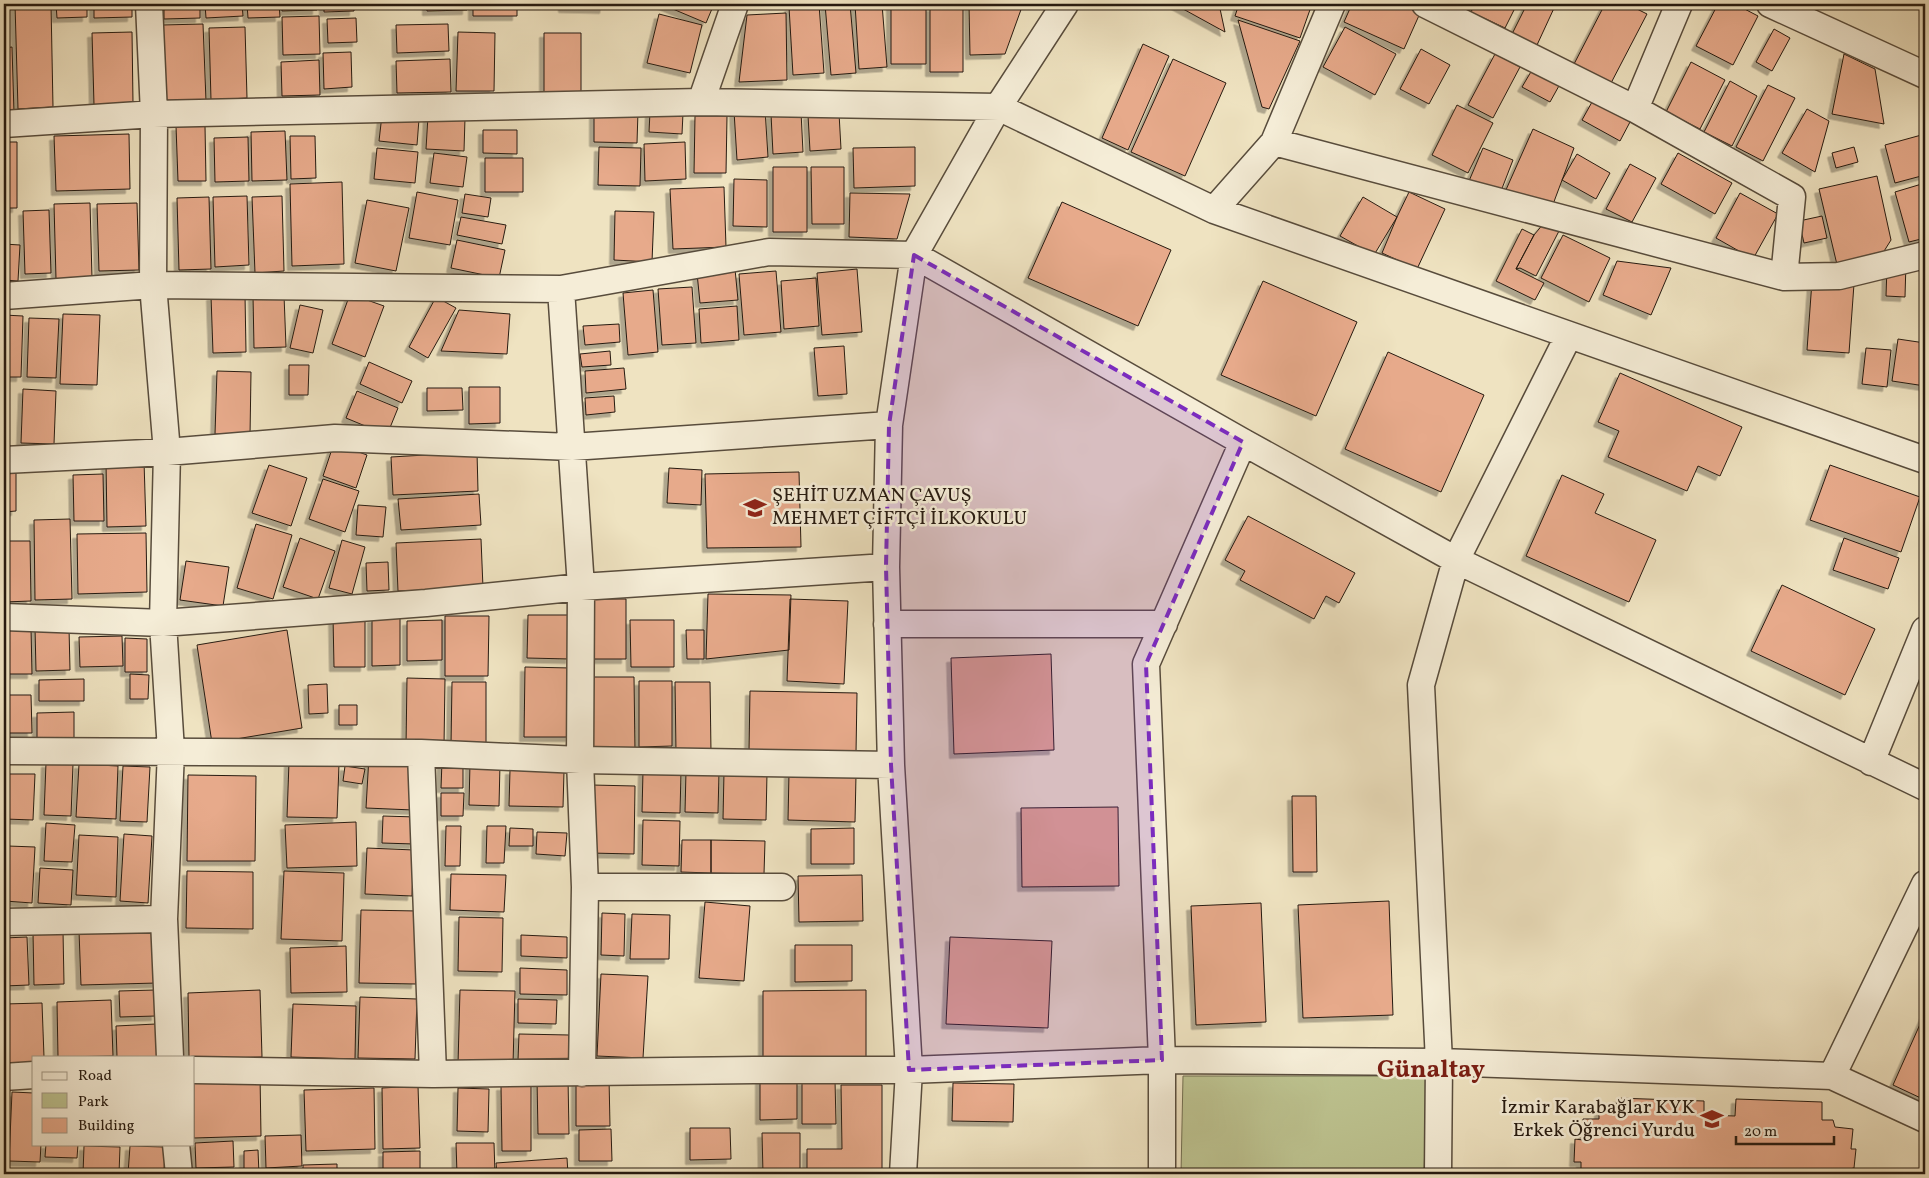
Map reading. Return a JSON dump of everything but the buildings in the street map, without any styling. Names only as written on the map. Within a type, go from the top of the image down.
[{"type":"street","points":[[149,4],[154,114],[153,285],[167,452],[164,623],[171,751],[164,919],[170,1056]]},
{"type":"street","points":[[701,102],[735,4]]},
{"type":"street","points":[[903,1174],[910,1070],[891,765],[886,568],[889,425],[914,255],[998,107],[1064,4]]},
{"type":"street","points":[[1214,210],[1274,142],[1332,4]]},
{"type":"street","points":[[1426,4],[1635,109],[1792,197],[1784,277]]},
{"type":"street","points":[[1635,109],[1679,4]]},
{"type":"street","points":[[1770,4],[1925,75]]},
{"type":"street","points":[[4,124],[154,114],[701,102],[998,107],[1214,210],[1925,460]]},
{"type":"street","points":[[1274,142],[1784,277],[1840,276],[1925,255]]},
{"type":"street","points":[[4,296],[153,285],[561,289],[769,252],[914,255],[1242,442],[1456,560],[1925,787]]},
{"type":"street","points":[[561,289],[581,587],[580,760],[585,887],[582,1072]]},
{"type":"street","points":[[1438,1174],[1439,1062],[1421,684],[1456,560],[1570,335]]},
{"type":"street","points":[[4,460],[167,452],[335,438],[572,447],[889,425]]},
{"type":"street","points":[[1162,1174],[1162,1060],[1146,664],[1242,442]]},
{"type":"street","points":[[4,617],[164,623],[426,603],[581,587],[886,568]]},
{"type":"street","points":[[887,624],[1164,624]]},
{"type":"street","points":[[1870,762],[1920,659],[1925,630]]},
{"type":"street","points":[[4,751],[421,753],[580,760],[891,765]]},
{"type":"street","points":[[421,753],[433,1074]]},
{"type":"street","points":[[1832,1076],[1925,884]]},
{"type":"street","points":[[585,887],[782,887]]},
{"type":"street","points":[[4,922],[164,919]]},
{"type":"street","points":[[195,1070],[433,1074],[910,1070],[1162,1060],[1439,1062],[1832,1076],[1925,1119]]},
{"type":"street","points":[[4,1077],[32,1075]]},
{"type":"street","points":[[176,1146],[179,1174]]},
{"type":"highlighted area","points":[[914,255],[1243,442],[1146,664],[1162,1060],[909,1070],[891,765],[886,567],[889,425]]},
{"type":"green space","points":[[1183,1076],[1427,1076],[1424,1174],[1181,1174]]},
{"type":"place","name":"ŞEHİT UZMAN ÇAVUŞ MEHMET ÇİFTÇİ İLKOKULU","points":[[755,508]]},
{"type":"place","name":"İzmir Karabağlar KYK Erkek Öğrenci Yurdu","points":[[1712,1119]]},
{"type":"district","name":"Günaltay","points":[[1431,1070]]}]
